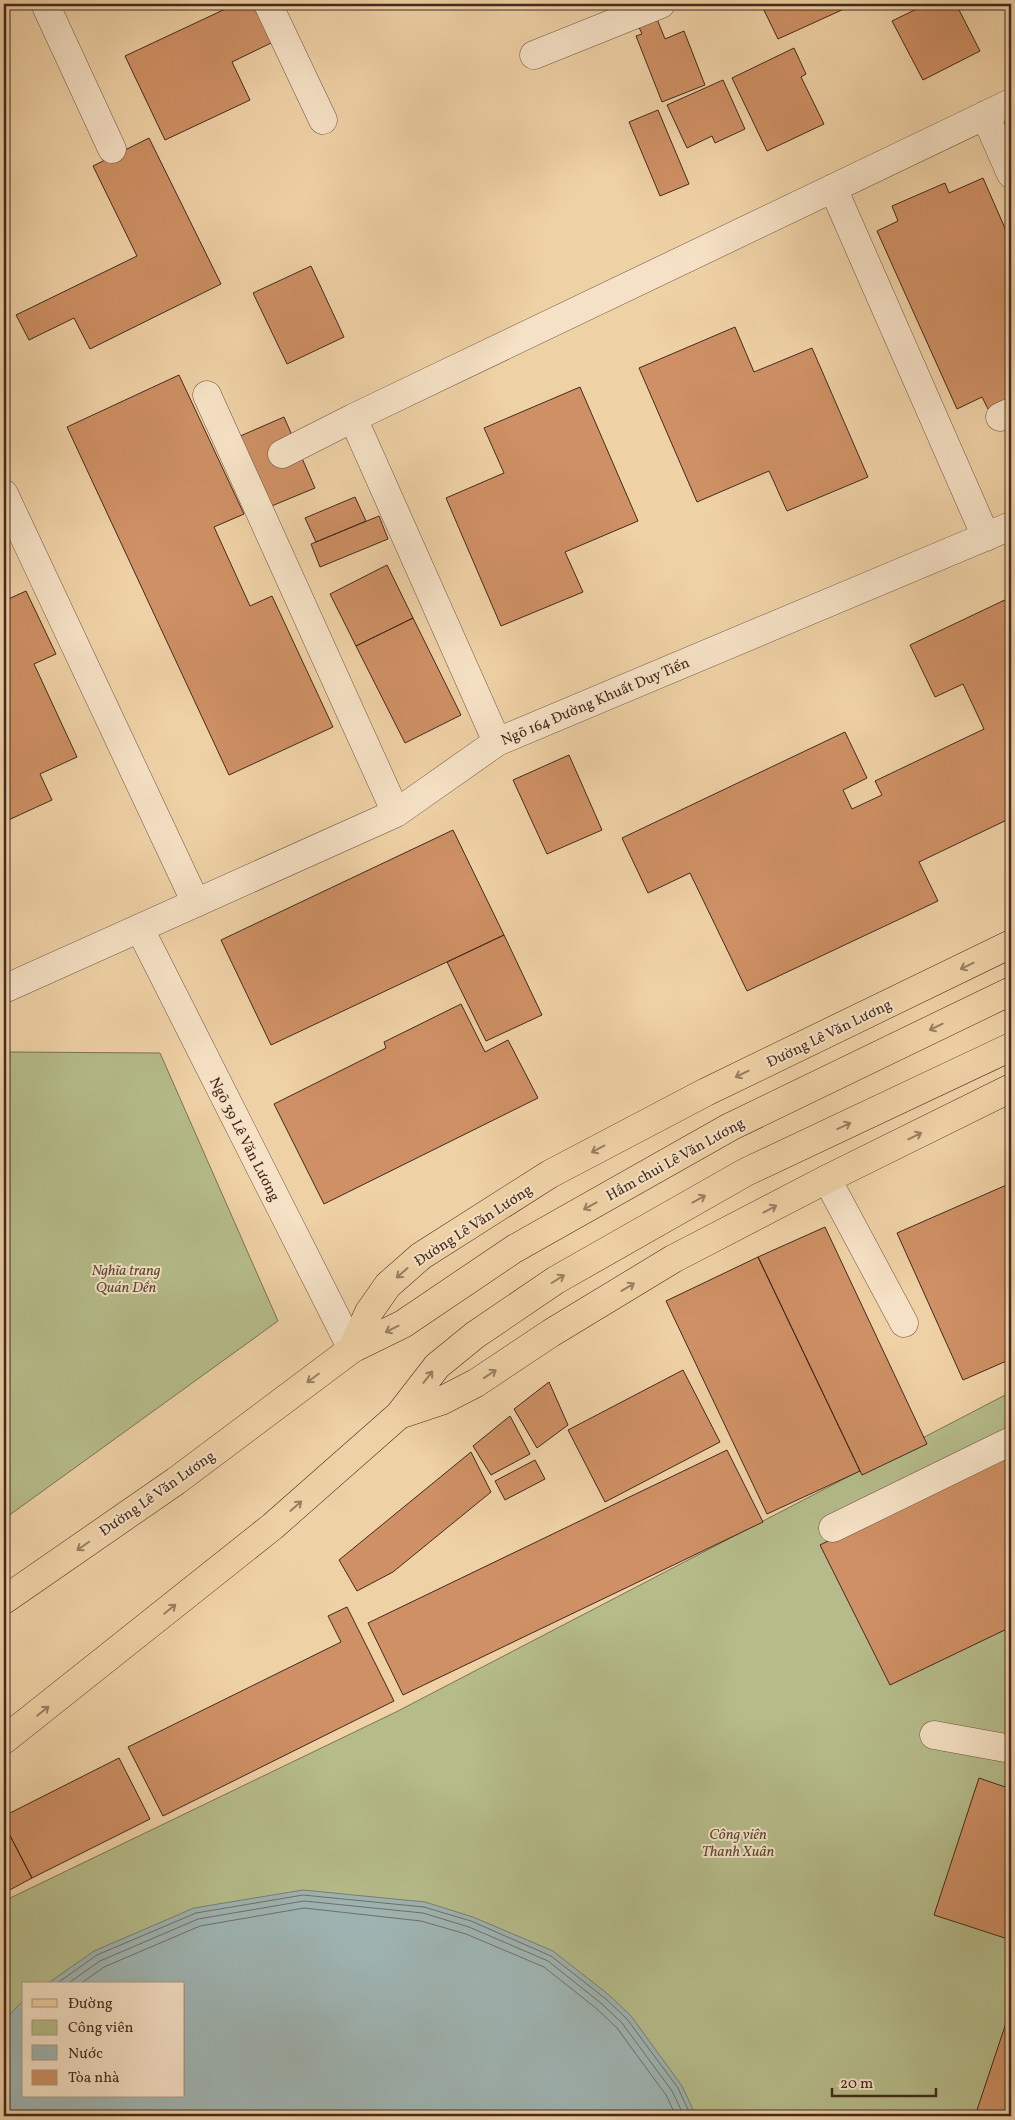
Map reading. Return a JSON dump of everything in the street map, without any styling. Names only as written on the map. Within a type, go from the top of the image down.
[{"type":"main road","name":"Đường Lê Văn Lương","points":[[4,1600],[176,1481],[352,1349],[369,1312],[388,1285],[422,1256],[550,1174],[706,1092],[1011,944]]},
{"type":"main road","name":"Hầm chui Lê Văn Lương","points":[[352,1349],[403,1324],[514,1249],[730,1127],[1011,991]]},
{"type":"main road","points":[[4,1740],[273,1526],[399,1416],[437,1366],[476,1335],[556,1280],[746,1172],[1011,1047]]},
{"type":"main road","points":[[399,1416],[441,1401],[476,1383],[552,1333],[672,1260],[827,1179],[1011,1088]]},
{"type":"street","points":[[45,4],[112,149]]},
{"type":"street","points":[[268,4],[323,120]]},
{"type":"street","points":[[534,55],[661,4]]},
{"type":"street","points":[[282,454],[353,418],[1011,102]]},
{"type":"street","points":[[985,115],[1011,174]]},
{"type":"street","points":[[833,188],[986,538]]},
{"type":"street","points":[[207,395],[396,814]]},
{"type":"street","points":[[353,418],[497,742]]},
{"type":"street","points":[[4,494],[196,903]]},
{"type":"street","name":"Ngõ 164 Đường Khuất Duy Tiến","points":[[4,989],[396,814],[497,742],[1011,526]]},
{"type":"street","name":"Ngõ 39 Lê Văn Lương","points":[[140,928],[352,1349]]},
{"type":"street","points":[[827,1179],[904,1323]]},
{"type":"street","points":[[833,1528],[1011,1441]]},
{"type":"street","points":[[934,1735],[1011,1749]]},
{"type":"green space","name":"Nghĩa trang Quán Dền","points":[[4,1052],[160,1053],[278,1321],[4,1519]]},
{"type":"green space","name":"Công viên Thanh Xuân","points":[[1011,1392],[1011,2116],[4,2116],[4,1901],[396,1712]]},
{"type":"water","points":[[303,1890],[425,1902],[473,1917],[553,1951],[609,1995],[631,2016],[682,2086],[696,2116],[4,2116],[4,2020],[22,2002],[22,2098],[185,2098],[185,1982],[50,1982],[94,1951],[194,1908]]},
{"type":"building","points":[[236,4],[255,4],[273,42],[232,62],[250,100],[165,140],[125,56]]},
{"type":"building","points":[[761,4],[855,4],[778,39]]},
{"type":"building","points":[[927,4],[956,4],[980,51],[923,80],[892,21]]},
{"type":"building","points":[[653,9],[665,39],[684,31],[705,85],[662,102],[636,36],[642,34],[634,16]]},
{"type":"building","points":[[794,48],[806,74],[801,77],[824,124],[767,151],[732,78]]},
{"type":"building","points":[[723,80],[745,129],[715,143],[712,136],[687,148],[667,105]]},
{"type":"building","points":[[658,110],[689,184],[660,196],[629,122]]},
{"type":"building","points":[[149,138],[221,284],[90,349],[74,318],[29,340],[16,315],[137,256],[93,166]]},
{"type":"building","points":[[983,178],[1011,242],[1011,399],[988,409],[982,397],[957,409],[877,231],[898,221],[892,206],[945,183],[949,193]]},
{"type":"building","points":[[311,266],[344,337],[287,364],[253,293]]},
{"type":"building","points":[[735,327],[754,372],[812,348],[868,477],[787,511],[769,471],[697,502],[639,368]]},
{"type":"building","points":[[179,375],[244,514],[214,527],[250,606],[272,596],[333,727],[229,775],[67,427]]},
{"type":"building","points":[[580,387],[638,521],[565,552],[583,592],[501,626],[446,498],[504,473],[484,428]]},
{"type":"building","points":[[284,417],[315,488],[262,510],[231,440]]},
{"type":"building","points":[[355,497],[366,521],[316,542],[305,518]]},
{"type":"building","points":[[379,516],[388,539],[320,567],[311,544]]},
{"type":"building","points":[[387,565],[413,618],[356,646],[330,594]]},
{"type":"building","points":[[26,591],[56,654],[34,664],[77,757],[40,774],[52,800],[4,822],[4,601]]},
{"type":"building","points":[[1011,597],[1011,818],[919,862],[938,901],[747,991],[690,873],[648,893],[622,838],[845,732],[867,778],[843,790],[852,809],[882,795],[875,781],[984,729],[963,684],[935,697],[910,645]]},
{"type":"building","points":[[413,618],[461,715],[405,743],[356,646]]},
{"type":"building","points":[[569,755],[602,830],[547,854],[513,780]]},
{"type":"building","points":[[453,830],[504,935],[271,1045],[221,940]]},
{"type":"building","points":[[504,935],[542,1015],[486,1041],[447,962]]},
{"type":"building","points":[[461,1004],[485,1052],[508,1040],[538,1098],[324,1204],[274,1104],[386,1048],[384,1042]]},
{"type":"building","points":[[1011,1183],[1011,1359],[963,1380],[897,1233]]},
{"type":"building","points":[[825,1227],[927,1444],[862,1475],[758,1257]]},
{"type":"building","points":[[758,1257],[860,1471],[767,1514],[666,1301]]},
{"type":"building","points":[[683,1370],[720,1442],[605,1502],[568,1430]]},
{"type":"building","points":[[549,1382],[568,1425],[537,1448],[514,1409]]},
{"type":"building","points":[[510,1416],[530,1454],[491,1475],[473,1446]]},
{"type":"building","points":[[727,1450],[763,1522],[403,1695],[368,1623]]},
{"type":"building","points":[[1011,1451],[1011,1627],[890,1685],[820,1545]]},
{"type":"building","points":[[471,1452],[491,1492],[393,1572],[357,1591],[339,1560]]},
{"type":"building","points":[[535,1460],[545,1479],[505,1500],[495,1481]]},
{"type":"building","points":[[347,1607],[394,1701],[163,1816],[128,1747],[341,1642],[328,1616]]},
{"type":"building","points":[[119,1758],[150,1819],[32,1878],[4,1824],[4,1816]]},
{"type":"building","points":[[979,1778],[1011,1789],[1011,1940],[934,1915]]},
{"type":"building","points":[[4,1824],[32,1878],[4,1893]]},
{"type":"building","points":[[1011,2008],[1011,2116],[975,2116]]}]
